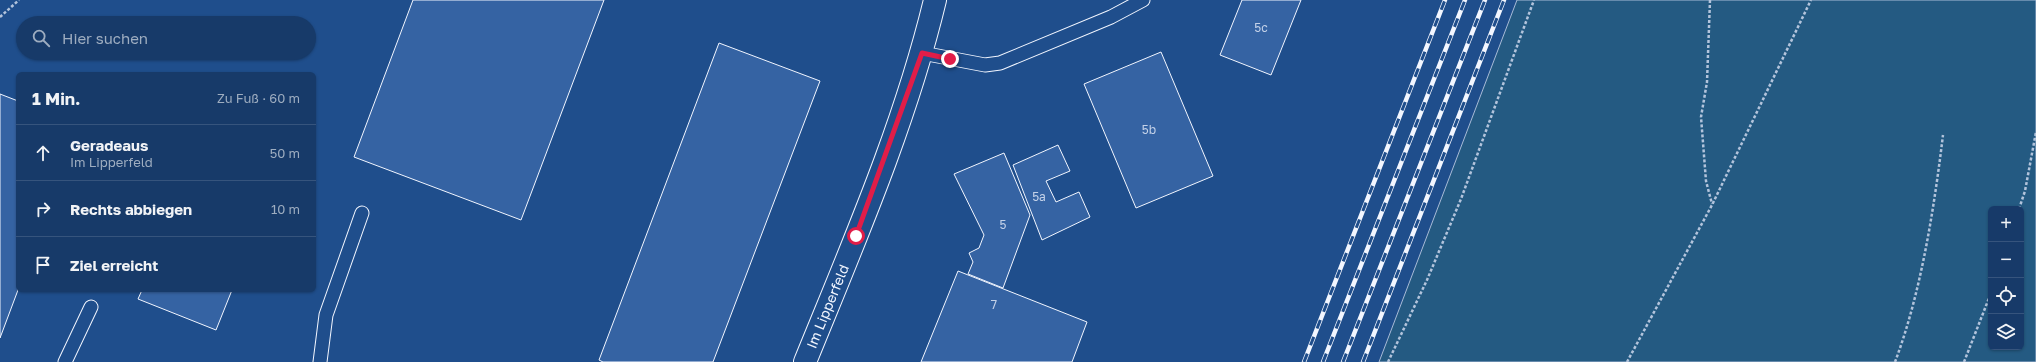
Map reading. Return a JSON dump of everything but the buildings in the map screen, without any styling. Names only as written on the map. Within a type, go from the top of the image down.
[{"type":"street","name":"Im Lipperfeld","points":[[805,362],[856,236],[922,53],[935,0]]},
{"type":"lane","points":[[922,53],[985,65],[1000,63],[1111,17],[1143,0]]},
{"type":"lane","points":[[320,362],[326,315],[362,213]]},
{"type":"lane","points":[[65,362],[91,307]]},
{"type":"path","points":[[0,18],[19,0]]},
{"type":"path","points":[[1388,362],[1427,280],[1461,200],[1534,0]]},
{"type":"path","points":[[1710,0],[1707,82],[1701,117],[1706,181],[1712,205]]},
{"type":"path","points":[[1627,362],[1712,205],[1810,0]]},
{"type":"path","points":[[2020,206],[2025,191],[2036,132]]},
{"type":"path","points":[[1895,362],[1908,328],[1936,195],[1943,135]]},
{"type":"path","points":[[1964,362],[1988,301]]},
{"type":"shaded area","points":[[1517,0],[2036,0],[2036,362],[1379,362]]},
{"type":"railway","points":[[1304,362],[1445,0]]},
{"type":"railway","points":[[1323,362],[1465,0]]},
{"type":"railway","points":[[1343,362],[1485,0]]},
{"type":"railway","points":[[1363,362],[1504,0]]},
{"type":"route","points":[[856,236],[922,53],[950,59]]}]
